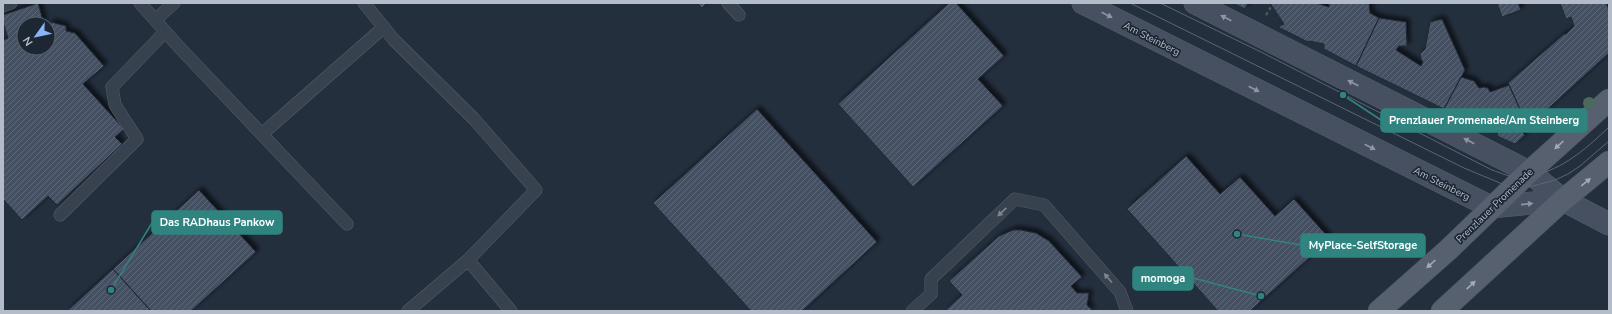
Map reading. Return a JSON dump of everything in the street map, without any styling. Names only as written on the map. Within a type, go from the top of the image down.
[{"type":"main road","name":"Am Steinberg","points":[[1083,3],[1491,207]]},
{"type":"main road","points":[[1195,3],[1529,172],[1563,200],[1609,224]]},
{"type":"main road","name":"Prenzlauer Promenade","points":[[1379,311],[1448,250],[1491,207],[1609,100]]},
{"type":"main road","points":[[1442,311],[1563,200],[1609,162]]},
{"type":"main road","points":[[1491,207],[1563,200]]},
{"type":"lane","points":[[3,6],[11,3]]},
{"type":"lane","points":[[140,3],[347,224]]},
{"type":"lane","points":[[155,20],[174,3]]},
{"type":"lane","points":[[364,3],[394,40],[474,118],[536,190],[468,260],[408,311]]},
{"type":"lane","points":[[728,3],[739,15]]},
{"type":"lane","points":[[262,134],[384,27]]},
{"type":"lane","points":[[60,215],[137,139],[115,105],[112,87],[166,32]]},
{"type":"lane","points":[[912,311],[931,294],[931,279],[1015,199],[1044,205],[1120,292],[1127,311]]},
{"type":"lane","points":[[468,260],[511,311]]},
{"type":"building","points":[[38,3],[42,16],[16,16],[16,56],[56,56],[56,23],[66,26],[66,31],[75,33],[104,66],[83,84],[124,129],[115,137],[122,144],[57,205],[48,196],[22,220],[3,199],[3,40],[8,38],[3,22],[3,15]]},
{"type":"building","points":[[697,3],[707,3],[702,8]]},
{"type":"building","points":[[949,3],[956,3],[1004,56],[978,79],[1003,106],[913,187],[838,104]]},
{"type":"building","points":[[1233,3],[1248,3],[1245,9]]},
{"type":"building","points":[[1270,3],[1316,3],[1329,7],[1329,3],[1369,3],[1370,13],[1379,18],[1356,66],[1324,49],[1324,44],[1308,42],[1278,27],[1284,24]]},
{"type":"building","points":[[1497,3],[1518,3],[1521,10],[1502,17]]},
{"type":"building","points":[[1560,3],[1606,3],[1609,10],[1609,53],[1528,127],[1508,83],[1574,26],[1571,17],[1566,19]]},
{"type":"building","points":[[1379,18],[1406,22],[1407,46],[1399,46],[1396,50],[1421,66],[1423,62],[1420,54],[1425,49],[1430,22],[1442,19],[1465,70],[1444,109],[1356,66]]},
{"type":"building","points":[[1461,77],[1474,81],[1479,88],[1488,88],[1490,92],[1509,85],[1528,127],[1522,132],[1525,135],[1515,144],[1497,136],[1498,131],[1494,129],[1493,134],[1444,109]]},
{"type":"building","points":[[757,109],[877,242],[802,311],[751,311],[653,203]]},
{"type":"building","points":[[1186,156],[1220,194],[1240,177],[1275,216],[1294,199],[1330,239],[1250,311],[1218,311],[1127,209]]},
{"type":"building","points":[[199,190],[256,252],[191,311],[151,311],[113,269]]},
{"type":"building","points":[[1013,230],[1036,233],[1049,241],[1082,277],[1071,286],[1077,293],[1089,293],[1087,305],[1093,311],[945,311],[962,295],[949,281],[999,236]]},
{"type":"building","points":[[113,269],[151,311],[67,311]]},
{"type":"tram line","points":[[1130,3],[1464,168],[1512,188],[1533,186],[1555,180],[1568,174],[1580,166],[1609,141]]},
{"type":"tram line","points":[[1160,3],[1261,52],[1492,170],[1514,178],[1529,178],[1560,166],[1577,155],[1609,127]]},
{"type":"place","name":"Prenzlauer Promenade/Am Steinberg","points":[[1343,95]]},
{"type":"place","name":"MyPlace-SelfStorage","points":[[1237,234]]},
{"type":"place","name":"Das RADhaus Pankow","points":[[111,290]]},
{"type":"place","name":"momoga","points":[[1261,296]]}]
